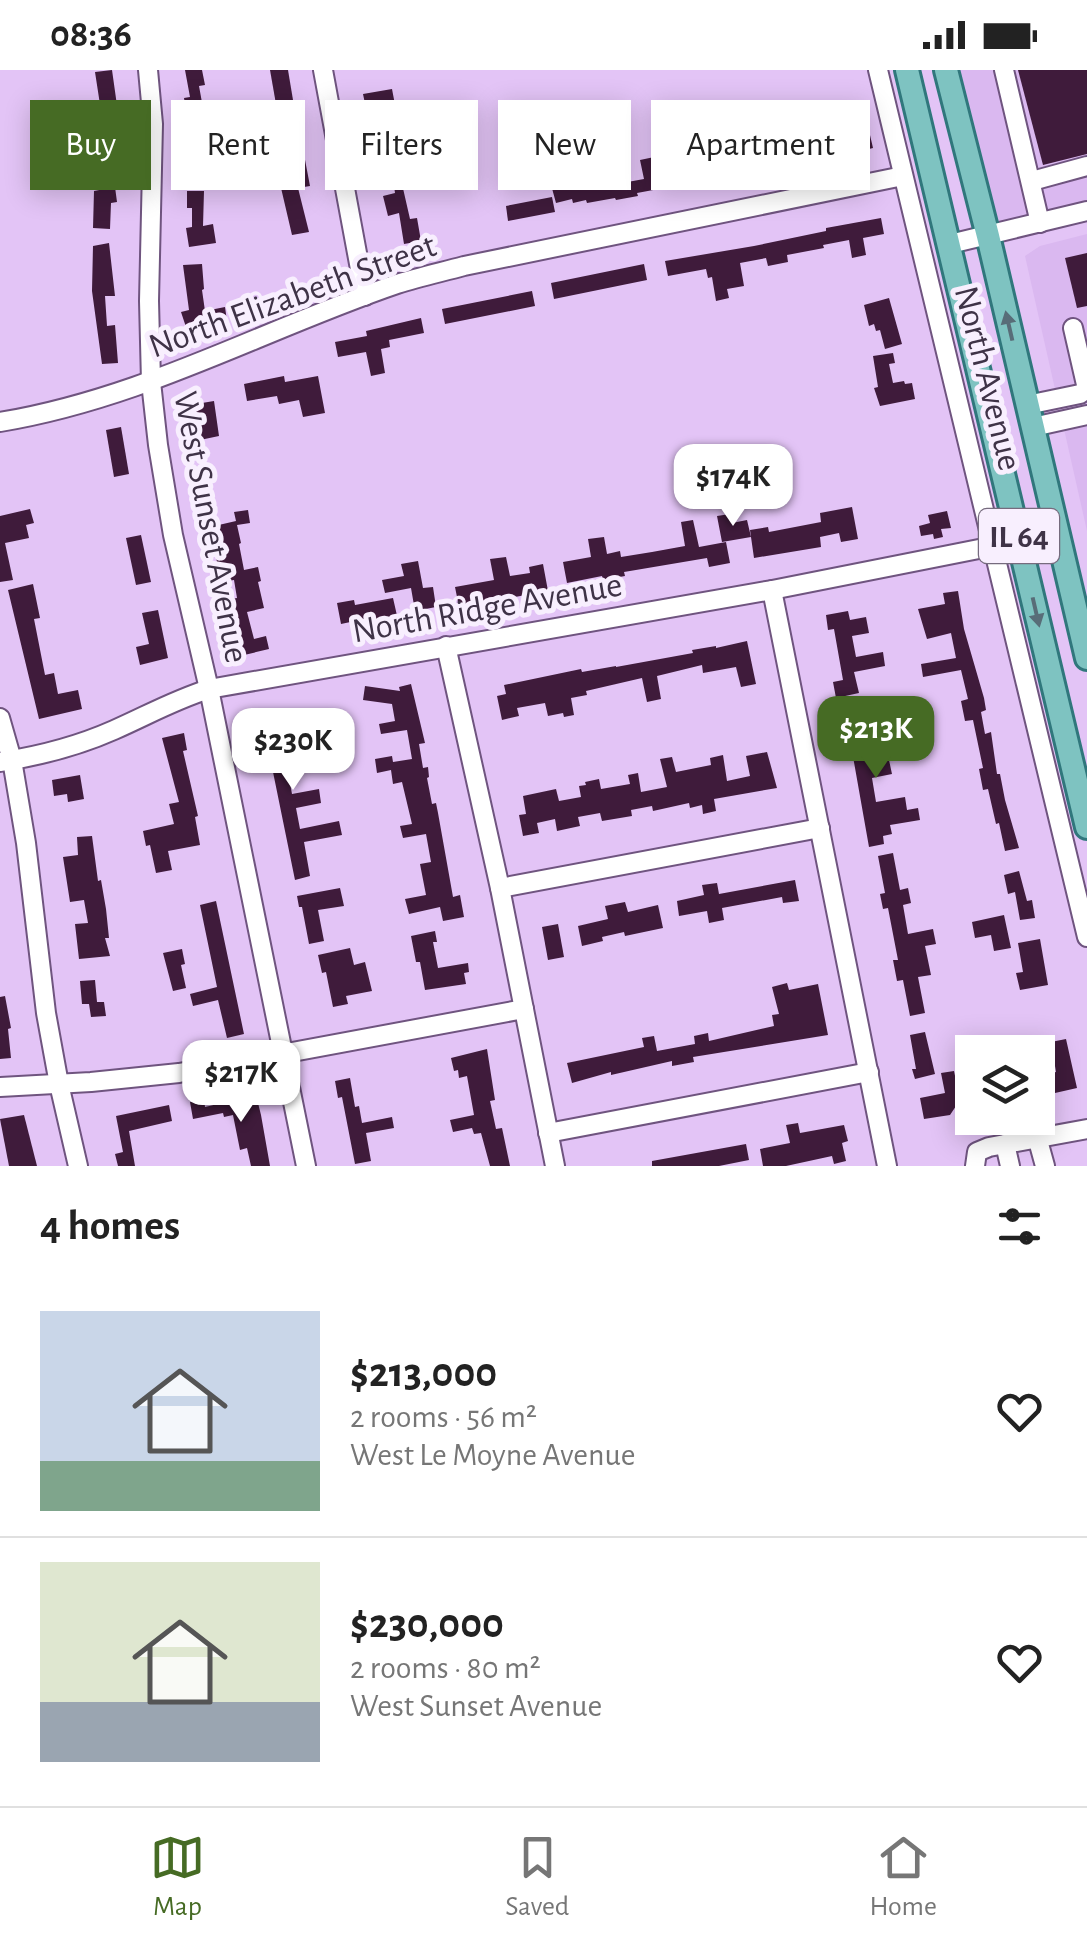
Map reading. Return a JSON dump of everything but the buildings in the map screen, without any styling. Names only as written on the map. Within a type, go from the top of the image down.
[{"type":"main road","name":"North Avenue","points":[[908,70],[1087,827]]},
{"type":"main road","name":"North Avenue","points":[[946,70],[1082,611],[1087,658]]},
{"type":"street","name":"West Sunset Avenue","points":[[148,70],[153,124],[149,301],[158,445],[173,535],[209,689],[306,1166]]},
{"type":"street","points":[[323,70],[365,296]]},
{"type":"street","name":"North Avenue","points":[[878,70],[1087,937]]},
{"type":"street","points":[[1004,70],[1040,223]]},
{"type":"street","points":[[1032,181],[1087,166]]},
{"type":"street","name":"North Elizabeth Street","points":[[0,422],[44,415],[152,382],[365,296],[464,266],[903,176]]},
{"type":"street","points":[[950,244],[1087,211]]},
{"type":"street","points":[[1030,416],[1087,389],[1073,328]]},
{"type":"street","points":[[1030,416],[1087,415]]},
{"type":"street","name":"North Ridge Avenue","points":[[6,761],[76,744],[209,689],[772,590],[994,546]]},
{"type":"street","points":[[772,590],[888,1166]]},
{"type":"street","points":[[446,646],[500,888],[555,1166]]},
{"type":"street","points":[[0,718],[26,843],[46,1013],[78,1166]]},
{"type":"street","points":[[500,888],[820,828]]},
{"type":"street","points":[[0,1087],[178,1073],[524,1009]]},
{"type":"street","points":[[548,1133],[869,1072]]},
{"type":"street","points":[[975,1166],[978,1152],[1087,1129]]},
{"type":"street","points":[[1038,1137],[1045,1166]]},
{"type":"street","points":[[1005,1144],[1010,1166]]},
{"type":"shaded area","points":[[952,70],[1087,70],[1087,206],[994,230]]},
{"type":"shaded area","points":[[1087,234],[1087,531],[1025,256],[1040,246]]}]
